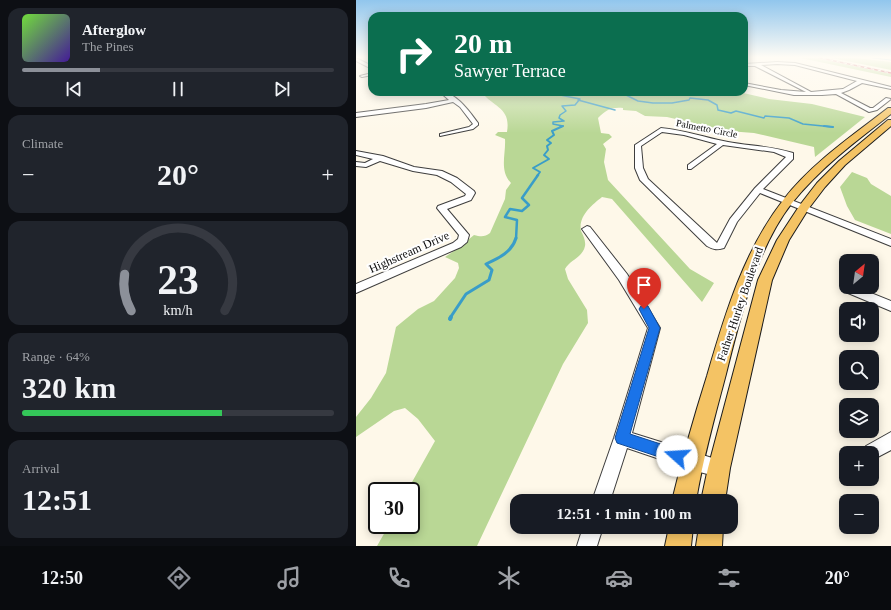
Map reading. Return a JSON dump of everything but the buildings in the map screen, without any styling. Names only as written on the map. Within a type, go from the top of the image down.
[{"type":"main road","name":"Father Hurley Boulevard","points":[[685,494],[692,462],[729,329],[752,264],[764,238],[796,204],[827,160],[891,110]]},
{"type":"main road","name":"Father Hurley Boulevard","points":[[714,494],[719,468],[765,280],[783,240],[796,204],[821,185],[842,163],[891,122]]},
{"type":"main road","points":[[678,546],[679,534]]},
{"type":"main road","points":[[709,546],[710,534]]},
{"type":"street","points":[[792,82],[812,93]]},
{"type":"street","points":[[748,85],[780,91],[812,93],[836,92],[858,82]]},
{"type":"street","points":[[868,82],[891,87]]},
{"type":"street","points":[[836,92],[869,110],[875,109],[888,99]]},
{"type":"street","points":[[442,135],[471,128],[476,124],[474,119],[456,100],[449,96]]},
{"type":"street","points":[[356,115],[426,106],[456,100]]},
{"type":"street","name":"Palmetto Circle","points":[[661,130],[722,143],[768,149],[790,155],[790,157],[758,190],[733,221],[720,246],[716,247],[711,244],[644,180],[639,168],[638,145],[661,130]]},
{"type":"street","points":[[691,167],[722,143]]},
{"type":"street","name":"Highstream Drive","points":[[356,154],[380,158],[403,166],[445,175],[471,193],[468,198],[441,208],[464,235],[463,240],[457,245],[356,289]]},
{"type":"street","points":[[356,164],[366,165],[380,158]]},
{"type":"street","points":[[758,190],[891,243]]},
{"type":"street","points":[[587,229],[644,309],[654,328],[622,438],[603,494]]},
{"type":"street","points":[[862,294],[891,306]]},
{"type":"street","points":[[622,438],[692,462],[719,468]]},
{"type":"street","points":[[879,448],[891,440]]},
{"type":"street","points":[[587,546],[591,534]]},
{"type":"green space","points":[[748,94],[769,99],[812,104],[865,117],[815,157],[814,147],[754,133],[728,131],[667,117],[645,116],[636,111],[623,110],[623,108],[615,108],[606,111],[601,115],[598,118],[601,133],[609,134],[612,137],[603,144],[606,149],[604,162],[608,180],[690,269],[714,283],[702,302],[612,199],[602,197],[587,211],[582,220],[581,231],[585,242],[584,250],[565,269],[568,279],[587,310],[588,323],[563,364],[477,546],[377,546],[384,534],[420,534],[420,482],[412,482],[435,441],[418,419],[405,408],[394,411],[356,437],[356,417],[371,398],[386,373],[396,327],[418,309],[434,301],[455,278],[459,268],[458,263],[445,257],[474,235],[483,236],[490,233],[505,199],[506,190],[511,183],[507,178],[504,168],[505,139],[495,135],[498,132],[507,132],[507,118],[501,109],[485,96],[748,96]]},
{"type":"green space","points":[[852,172],[867,178],[871,184],[891,196],[891,234],[855,220],[847,206],[840,187]]},
{"type":"waterway","points":[[565,96],[580,99],[579,100]]},
{"type":"waterway","points":[[628,96],[638,101],[653,103],[672,103],[689,100],[690,98],[708,100],[717,105],[718,110],[731,113],[736,111],[764,118],[765,116],[789,118],[803,124],[833,127],[824,126]]},
{"type":"waterway","points":[[563,126],[553,124],[553,122],[564,121],[559,118],[560,115],[566,111],[562,106],[575,105],[579,100]]},
{"type":"waterway","points":[[579,100],[615,110]]},
{"type":"waterway","points":[[537,176],[540,172],[533,168],[549,159],[544,155],[548,150],[547,146],[551,143],[547,140],[554,135],[552,131],[563,126]]},
{"type":"waterway","points":[[516,239],[517,220],[505,217],[510,209],[522,211],[529,205],[522,198],[538,175]]},
{"type":"waterway","points":[[450,318],[466,294],[489,280],[492,270],[486,264],[508,251],[516,238]]},
{"type":"route","points":[[644,309],[654,328],[622,438],[677,456]]}]
